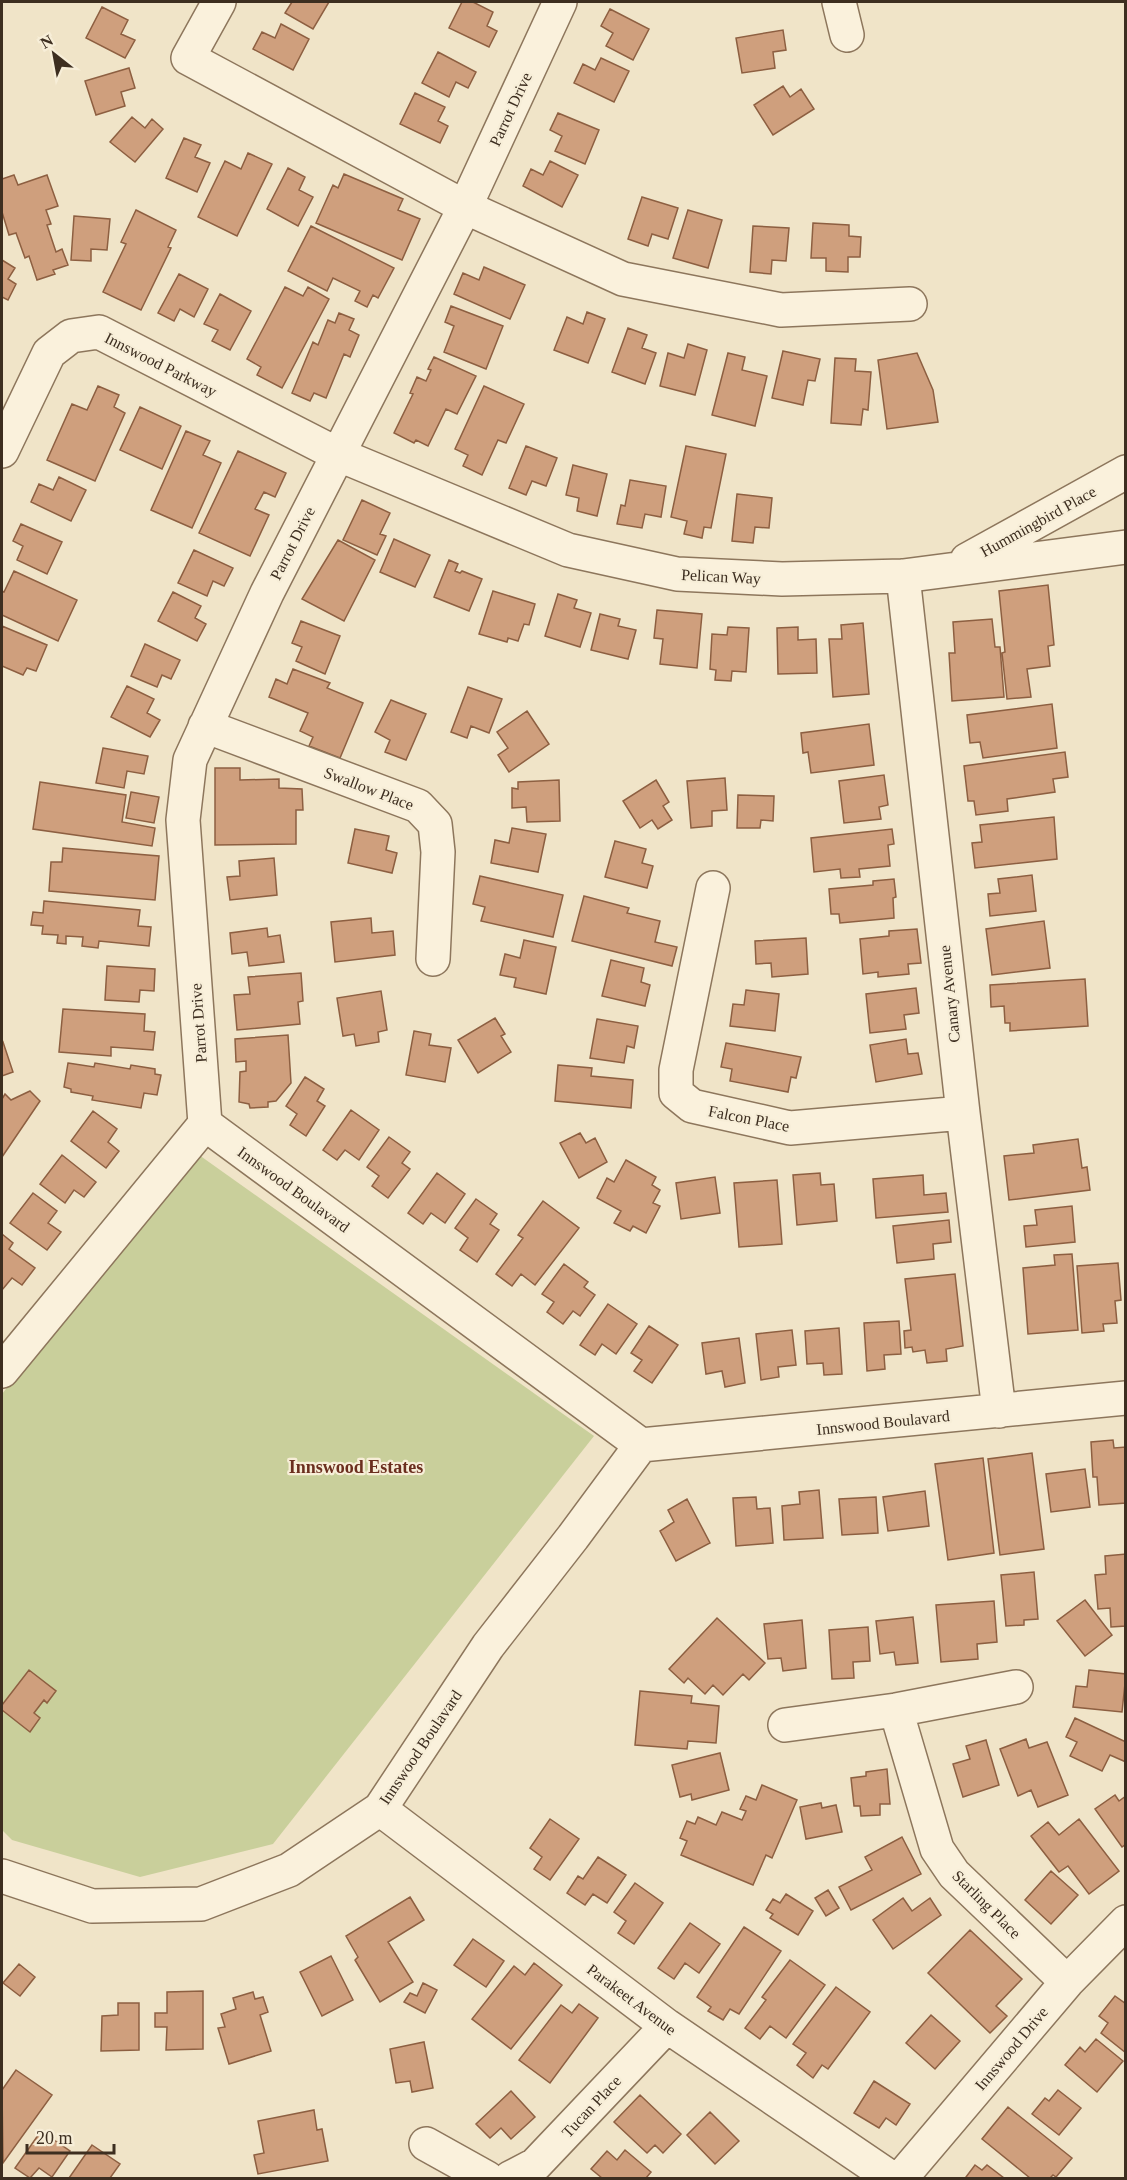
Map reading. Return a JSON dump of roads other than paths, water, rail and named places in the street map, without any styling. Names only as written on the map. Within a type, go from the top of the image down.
[{"type":"street","points":[[219,2],[188,58],[465,207],[623,279],[781,310],[910,304]]},
{"type":"street","name":"Parrot Drive","points":[[205,1124],[183,820],[190,760],[267,593],[465,207],[560,2]]},
{"type":"street","points":[[839,2],[847,35]]},
{"type":"street","name":"Innswood Parkway","points":[[2,451],[49,353],[71,336],[99,332],[337,454]]},
{"type":"street","name":"Pelican Way","points":[[337,454],[568,550],[676,574],[782,579],[903,576],[1125,547]]},
{"type":"street","name":"Hummingbird Place","points":[[951,569],[1125,472]]},
{"type":"street","name":"Canary Avenue","points":[[903,576],[999,1411]]},
{"type":"street","name":"Swallow Place","points":[[205,726],[418,806],[435,824],[438,852],[433,958]]},
{"type":"street","name":"Falcon Place","points":[[713,888],[676,1070],[676,1093],[692,1106],[790,1128],[963,1113]]},
{"type":"street","points":[[2,1371],[205,1124]]},
{"type":"street","name":"Innswood Boulavard","points":[[205,1124],[641,1446],[1125,1398]]},
{"type":"street","name":"Innswood Boulavard","points":[[2,1876],[92,1906],[201,1904],[289,1870],[380,1809],[488,1646],[641,1446]]},
{"type":"street","points":[[785,1725],[896,1710],[1016,1687]]},
{"type":"street","name":"Starling Place","points":[[896,1710],[937,1849],[954,1875],[1067,1982]]},
{"type":"street","name":"Parakeet Avenue","points":[[380,1809],[667,2026],[891,2178]]},
{"type":"street","name":"Innswood Drive","points":[[901,2178],[1067,1982],[1125,1922]]},
{"type":"street","name":"Tucan Place","points":[[510,2178],[535,2165],[667,2026]]},
{"type":"street","points":[[426,2144],[488,2178]]},
{"type":"district","name":"Innswood Estates","points":[[356,1467]]}]
